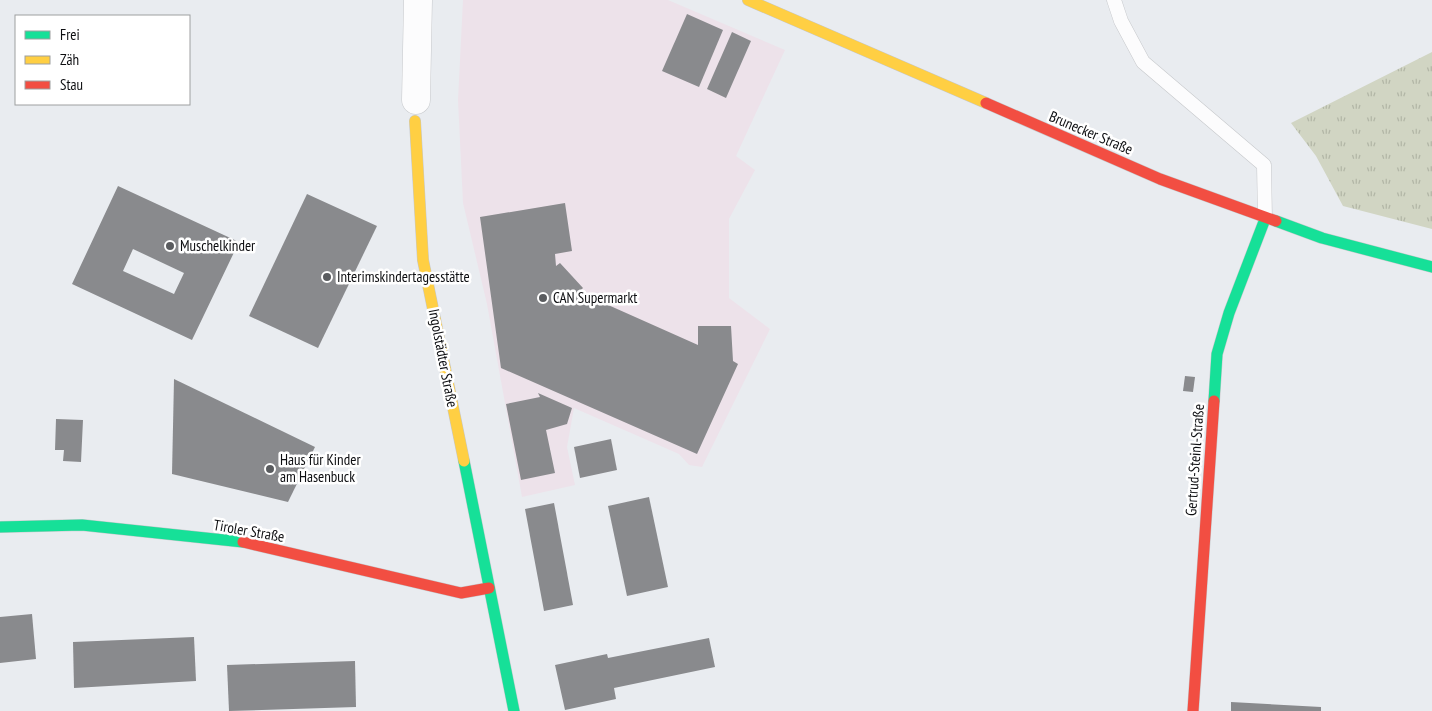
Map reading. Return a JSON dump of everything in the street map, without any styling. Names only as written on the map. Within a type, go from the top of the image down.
[{"type":"street","name":"Ingolstädter Straße","points":[[418,0],[416,110],[423,260],[514,711]]},
{"type":"street","name":"Brunecker Straße","points":[[748,0],[1160,179],[1322,238],[1432,267]]},
{"type":"street","name":"Gertrud-Steinl-Straße","points":[[1193,711],[1217,354],[1229,314],[1265,218]]},
{"type":"street","name":"Tiroler Straße","points":[[0,527],[82,525],[237,541],[461,593],[489,588]]},
{"type":"lane","points":[[1114,0],[1121,21],[1143,62],[1264,165],[1265,218]]},
{"type":"shaded area","points":[[463,0],[668,0],[785,50],[736,156],[755,170],[729,219],[729,298],[770,329],[702,467],[689,465],[679,454],[574,408],[567,447],[575,485],[522,497],[487,304],[463,203],[458,100]]},
{"type":"green space","points":[[1432,52],[1432,229],[1343,206],[1316,156],[1291,123]]},
{"type":"building","points":[[687,14],[723,30],[699,87],[662,71]]},
{"type":"building","points":[[732,32],[751,41],[726,98],[707,89]]},
{"type":"building","points":[[118,186],[239,242],[192,340],[72,284]],"holes":[[[133,249],[184,273],[174,294],[123,271]]]},
{"type":"building","points":[[307,194],[377,226],[318,348],[249,316]]},
{"type":"building","points":[[565,203],[572,251],[555,254],[556,266],[560,263],[583,288],[579,292],[698,345],[698,326],[731,326],[733,361],[738,364],[697,454],[501,368],[480,217]]},
{"type":"building","points":[[1185,376],[1195,377],[1193,392],[1183,391]]},
{"type":"building","points":[[174,379],[315,447],[288,502],[172,474]]},
{"type":"building","points":[[538,393],[572,408],[567,424],[546,430],[555,473],[521,480],[506,404],[540,397]]},
{"type":"building","points":[[56,419],[83,420],[81,462],[63,461],[64,450],[55,450]]},
{"type":"building","points":[[611,439],[617,470],[580,478],[574,447]]},
{"type":"building","points":[[649,497],[668,587],[627,596],[608,506]]},
{"type":"building","points":[[554,503],[573,605],[544,611],[525,509]]},
{"type":"building","points":[[32,614],[36,659],[0,663],[0,617]]},
{"type":"building","points":[[194,637],[196,681],[74,688],[73,642]]},
{"type":"building","points":[[709,638],[715,667],[614,688],[616,699],[565,710],[555,665],[607,654],[608,658]]},
{"type":"building","points":[[355,661],[356,707],[229,711],[227,665]]},
{"type":"building","points":[[1231,702],[1321,707],[1321,711],[1231,711]]},
{"type":"traffic: fast","points":[[1214,401],[1217,354],[1229,313],[1265,219]]},
{"type":"traffic: fast","points":[[1276,221],[1322,238],[1432,267]]},
{"type":"traffic: fast","points":[[464,461],[514,711]]},
{"type":"traffic: fast","points":[[0,527],[82,525],[243,542]]},
{"type":"traffic: slow","points":[[748,0],[986,103]]},
{"type":"traffic: slow","points":[[415,121],[423,260],[464,461]]},
{"type":"traffic: jam","points":[[986,103],[1160,179],[1276,221]]},
{"type":"traffic: jam","points":[[1193,711],[1214,401]]},
{"type":"traffic: jam","points":[[243,542],[461,593],[489,588]]},
{"type":"place","name":"Muschelkinder","points":[[170,246]]},
{"type":"place","name":"Interimskindertagesstätte","points":[[327,277]]},
{"type":"place","name":"CAN Supermarkt","points":[[543,298]]},
{"type":"place","name":"Haus für Kinder am Hasenbuck","points":[[270,469]]}]
